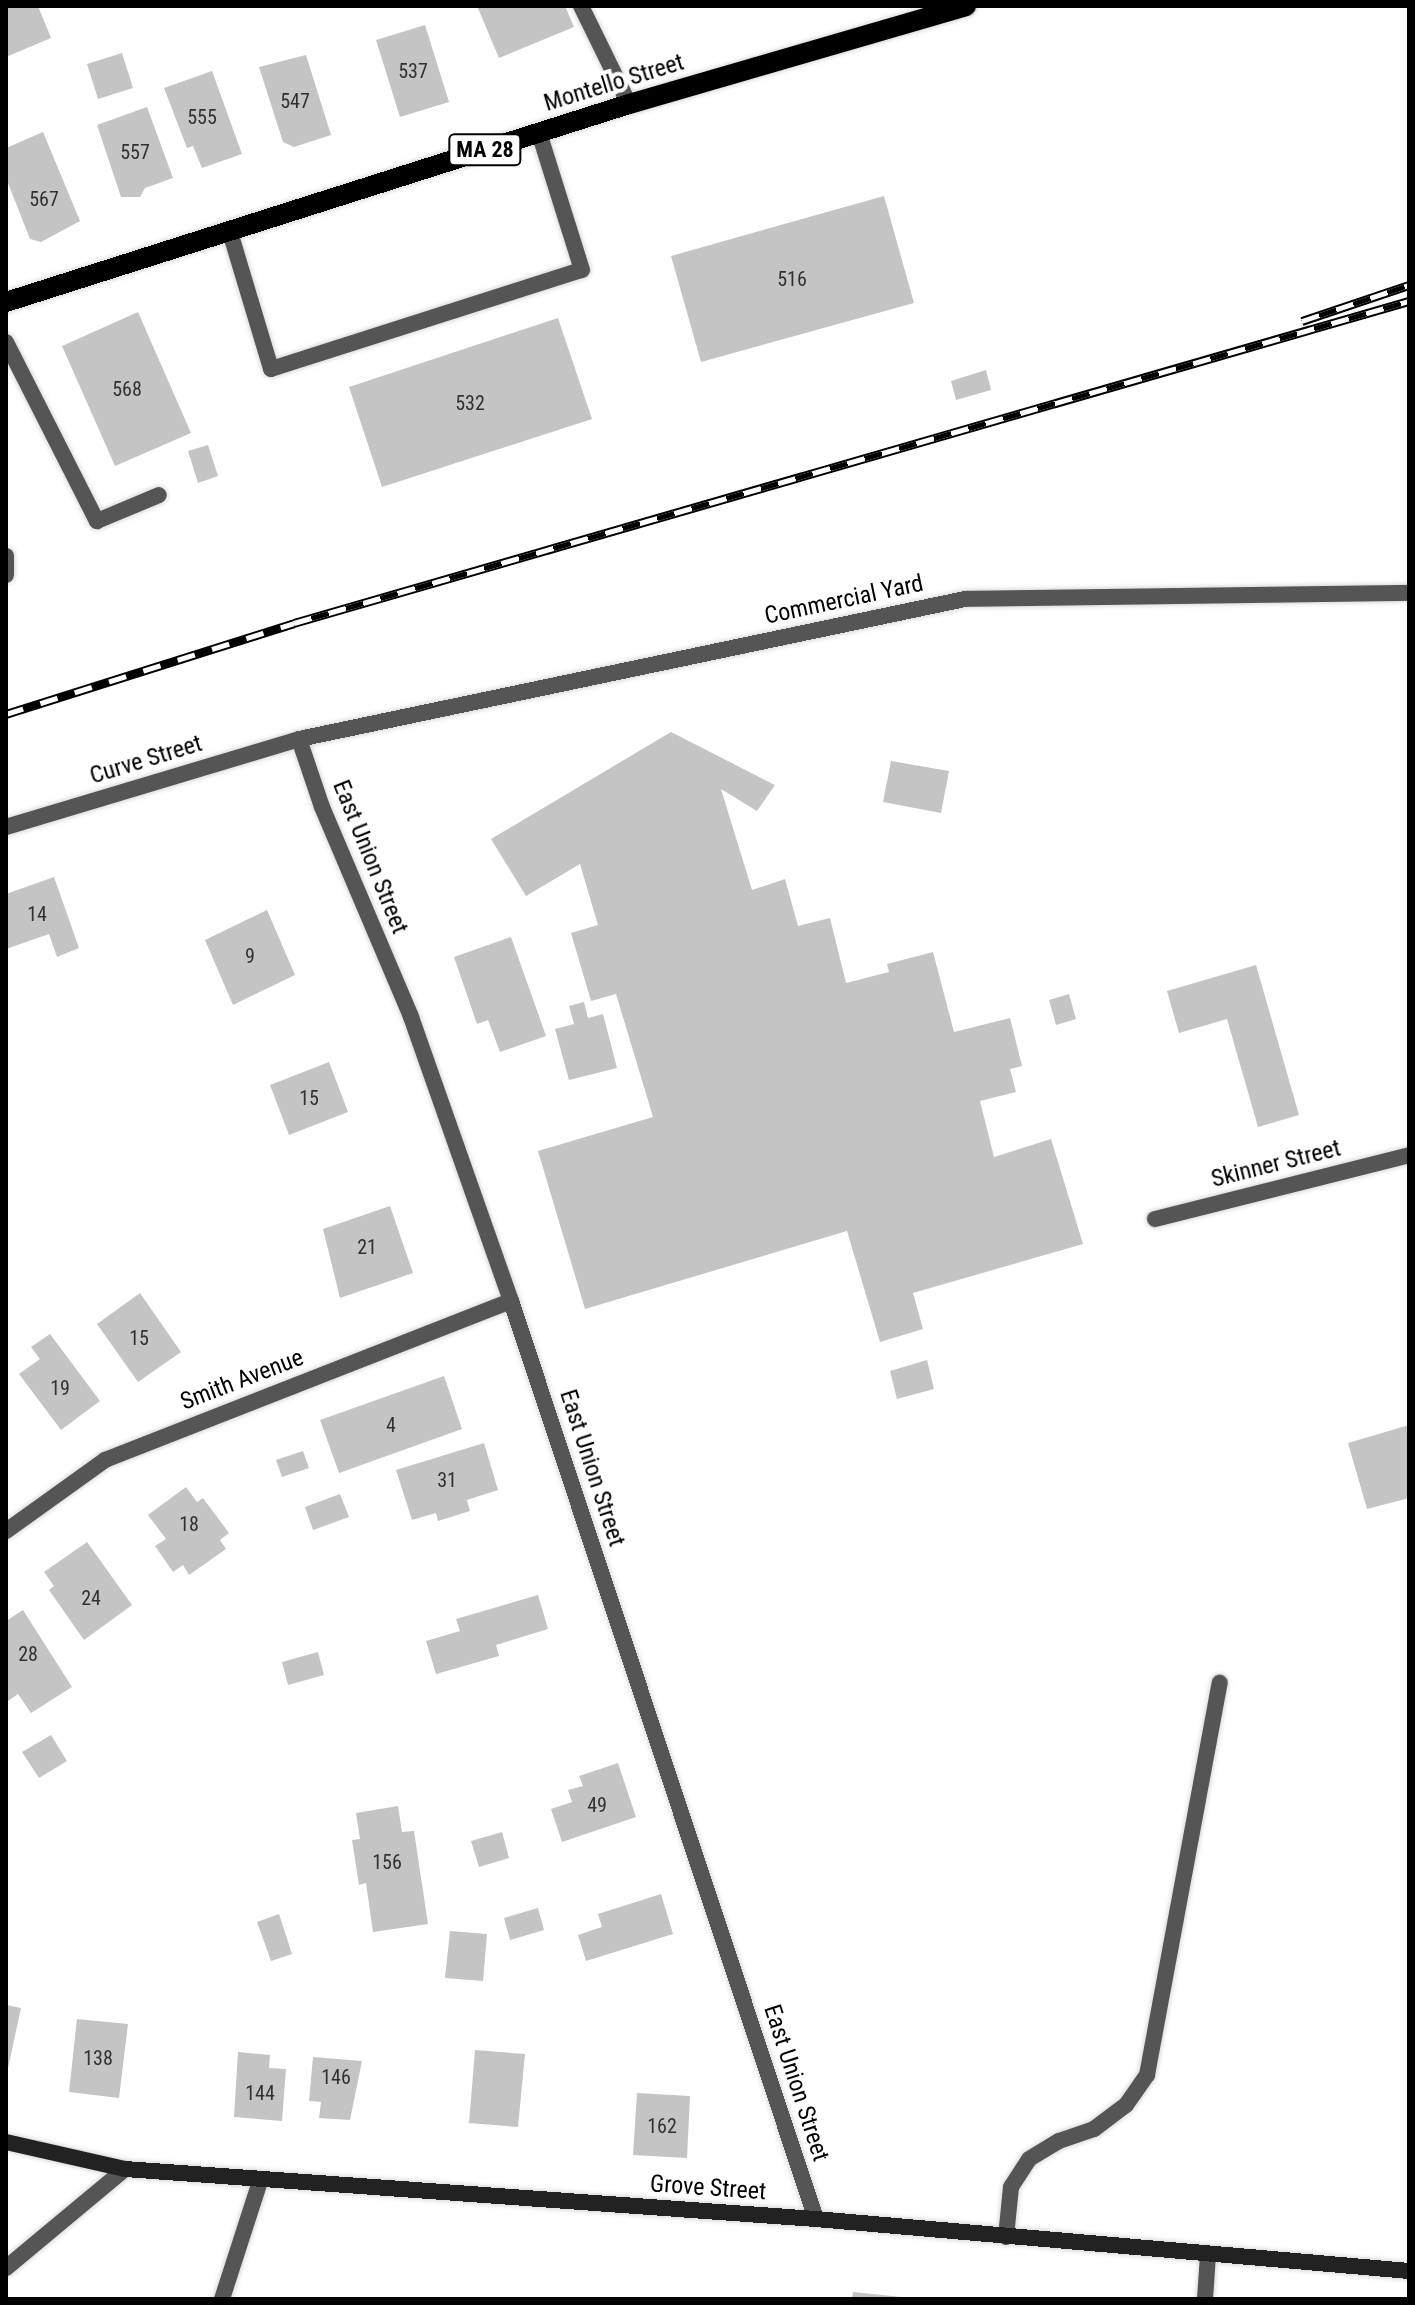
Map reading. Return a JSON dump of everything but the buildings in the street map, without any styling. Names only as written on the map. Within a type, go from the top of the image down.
[{"type":"main road","name":"Montello Street","points":[[6,302],[629,104],[966,6]]},
{"type":"main road","name":"Grove Street","points":[[6,2142],[125,2169],[816,2219],[1409,2271]]},
{"type":"street","points":[[581,6],[629,104]]},
{"type":"street","points":[[230,232],[271,369],[582,270],[539,133]]},
{"type":"street","points":[[6,342],[97,521],[159,495]]},
{"type":"street","points":[[6,556],[6,575]]},
{"type":"street","name":"Commercial Yard","points":[[299,739],[965,599],[1409,593]]},
{"type":"street","name":"Curve Street","points":[[6,827],[299,739]]},
{"type":"street","name":"East Union Street","points":[[299,739],[322,807],[411,1017],[511,1301],[816,2219]]},
{"type":"street","name":"Skinner Street","points":[[1155,1219],[1409,1155]]},
{"type":"street","name":"Smith Avenue","points":[[6,1531],[105,1460],[511,1301]]},
{"type":"street","points":[[1006,2237],[1011,2187],[1029,2159],[1059,2141],[1094,2129],[1126,2105],[1147,2075],[1220,1683]]},
{"type":"street","points":[[6,2268],[125,2169]]},
{"type":"street","points":[[222,2299],[260,2181]]},
{"type":"street","points":[[1205,2299],[1208,2255]]},
{"type":"railway","points":[[1302,321],[1409,285]]},
{"type":"railway","points":[[6,714],[294,623],[1409,301]]}]
